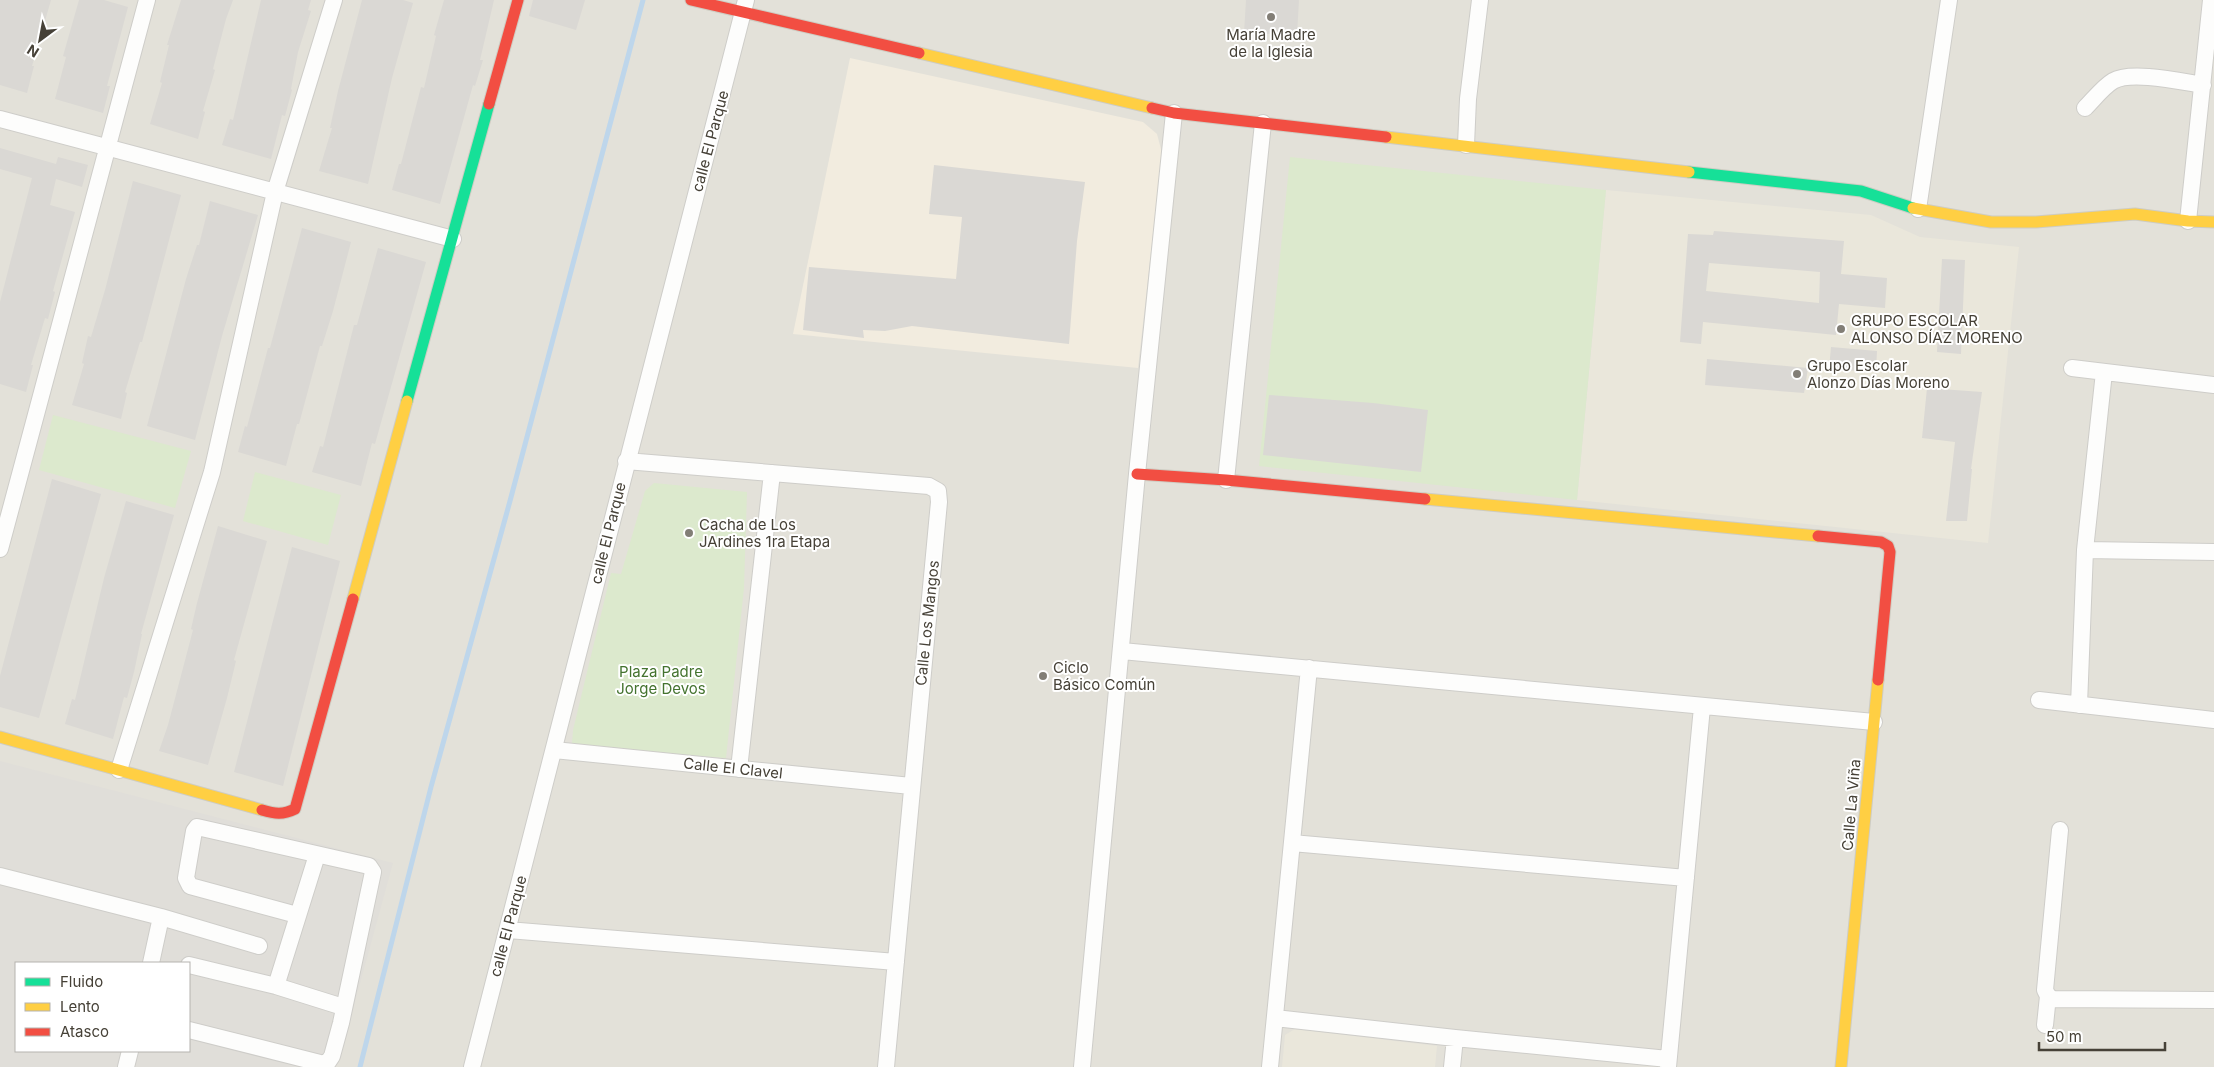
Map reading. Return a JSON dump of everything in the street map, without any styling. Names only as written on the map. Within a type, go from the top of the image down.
[{"type":"street","points":[[0,549],[147,0]]},
{"type":"street","points":[[119,770],[212,472],[275,192],[334,0]]},
{"type":"street","points":[[0,737],[276,814],[287,813],[295,809],[518,0]]},
{"type":"street","points":[[691,0],[744,6],[1174,113],[1861,191],[1918,209],[1991,222],[2036,222],[2135,214],[2188,221],[2214,222]]},
{"type":"street","points":[[1466,145],[1468,99],[1480,0]]},
{"type":"street","points":[[1918,209],[1944,0]]},
{"type":"street","points":[[2188,221],[2211,0]]},
{"type":"street","name":"calle El Parque","points":[[472,1067],[744,6]]},
{"type":"street","points":[[2085,108],[2108,85],[2121,78],[2155,77],[2203,85]]},
{"type":"street","points":[[1082,1067],[1137,474],[1174,113]]},
{"type":"street","points":[[0,119],[452,238]]},
{"type":"street","points":[[1137,474],[1226,480],[1263,123]]},
{"type":"street","points":[[2072,368],[2214,385]]},
{"type":"street","points":[[2079,705],[2085,550],[2104,372]]},
{"type":"street","name":"Calle Los Mangos","points":[[626,461],[929,486],[938,491],[939,502],[886,1067]]},
{"type":"street","points":[[739,769],[772,473]]},
{"type":"street","name":"Calle La Viña","points":[[1226,480],[1871,541],[1881,542],[1888,546],[1890,552],[1842,1067]]},
{"type":"street","points":[[2085,550],[2214,552]]},
{"type":"street","points":[[1122,651],[1874,722]]},
{"type":"street","points":[[1270,1067],[1309,668]]},
{"type":"street","points":[[2038,700],[2214,720]]},
{"type":"street","points":[[1275,1018],[1668,1063],[1702,707]]},
{"type":"street","name":"Calle El Clavel","points":[[554,750],[911,786]]},
{"type":"street","points":[[190,1030],[324,1064],[328,1062],[332,1056],[344,1007],[373,872],[369,866],[198,827],[192,835],[186,878],[190,886],[297,915]]},
{"type":"street","points":[[2045,1025],[2048,996],[2045,990],[2060,830]]},
{"type":"street","points":[[1292,843],[1686,878]]},
{"type":"street","points":[[276,986],[317,855]]},
{"type":"street","points":[[0,876],[161,917],[259,946]]},
{"type":"street","points":[[151,962],[161,917]]},
{"type":"street","points":[[507,930],[896,962]]},
{"type":"street","points":[[190,966],[276,986],[344,1007]]},
{"type":"street","points":[[2048,996],[2053,999],[2214,1000]]},
{"type":"street","points":[[1452,1067],[1455,1038]]},
{"type":"street","points":[[126,1067],[130,1052]]},
{"type":"shaded area","points":[[0,0],[2214,0],[2214,1067],[0,1067]]},
{"type":"shaded area","points":[[850,58],[1143,122],[1157,134],[1162,153],[1138,368],[793,334]]},
{"type":"shaded area","name":"Grupo Escolar Alonzo Días Moreno","points":[[1606,190],[1871,215],[1920,237],[2019,247],[1988,543],[1577,500]]},
{"type":"shaded area","points":[[0,761],[393,863],[338,1064],[333,1067],[0,1067]]},
{"type":"shaded area","points":[[1295,1029],[1437,1046],[1435,1067],[1282,1067],[1285,1035]]},
{"type":"green space","points":[[1290,157],[1606,190],[1577,500],[1259,466]]},
{"type":"green space","points":[[53,415],[191,451],[175,508],[39,470]]},
{"type":"green space","points":[[255,472],[341,495],[328,545],[243,521]]},
{"type":"green space","name":"Plaza Padre Jorge Devos","points":[[654,483],[747,492],[744,588],[726,758],[578,747],[572,743],[573,730],[611,573],[621,574],[645,491]]},
{"type":"building","points":[[0,0],[51,0],[32,66],[34,66],[27,93],[0,85]]},
{"type":"building","points":[[79,0],[104,0],[128,7],[107,86],[110,86],[103,113],[55,99],[66,57],[63,56]]},
{"type":"building","points":[[181,0],[233,0],[213,69],[215,70],[203,111],[205,112],[198,139],[150,124],[162,83],[160,82],[169,45],[167,45]]},
{"type":"building","points":[[261,0],[311,0],[308,10],[311,11],[298,52],[292,90],[285,116],[282,115],[271,159],[222,145],[230,119],[233,120]]},
{"type":"building","points":[[362,0],[403,0],[413,3],[392,78],[368,184],[319,171],[332,128],[330,128],[338,91]]},
{"type":"building","points":[[444,0],[494,0],[480,60],[483,60],[475,86],[473,85],[440,204],[392,190],[399,164],[401,164],[421,87],[424,88],[436,36],[434,35]]},
{"type":"building","points":[[533,0],[585,0],[576,30],[529,16]]},
{"type":"building","name":"María Madre de la Iglesia","points":[[1246,0],[1299,0],[1297,35],[1244,33]]},
{"type":"building","points":[[0,148],[56,164],[58,157],[88,165],[82,187],[56,179],[50,205],[75,212],[53,291],[55,292],[48,319],[45,318],[31,365],[33,365],[26,392],[0,384],[0,302],[32,178],[0,169]]},
{"type":"building","points":[[934,165],[1085,182],[1077,241],[1069,344],[912,326],[885,331],[863,330],[864,338],[803,330],[809,267],[956,279],[962,217],[929,214]]},
{"type":"building","points":[[133,181],[181,195],[142,342],[140,342],[125,392],[127,393],[121,419],[72,405],[84,364],[82,363],[88,336],[91,337],[105,290]]},
{"type":"building","points":[[210,201],[258,215],[222,336],[195,440],[147,426],[186,279],[197,245],[199,245]]},
{"type":"building","points":[[302,228],[351,242],[333,311],[322,346],[320,346],[286,466],[238,452],[245,426],[247,427],[268,348],[270,348]]},
{"type":"building","points":[[1714,231],[1844,241],[1841,274],[1887,278],[1885,308],[1839,304],[1836,335],[1703,322],[1701,344],[1680,342],[1688,234],[1713,235]],"holes":[[[1709,263],[1820,272],[1819,303],[1706,291]]]},
{"type":"building","points":[[378,248],[426,262],[375,444],[372,443],[361,486],[312,472],[320,446],[323,447],[354,325],[357,325]]},
{"type":"building","points":[[1942,259],[1965,260],[1961,354],[1937,352]]},
{"type":"building","points":[[1831,347],[1877,351],[1876,372],[1829,369]]},
{"type":"building","points":[[1707,359],[1808,368],[1804,393],[1705,385]]},
{"type":"building","points":[[1927,388],[1982,392],[1971,469],[1967,521],[1946,521],[1955,442],[1922,438]]},
{"type":"building","points":[[1269,395],[1373,403],[1428,410],[1421,472],[1263,455]]},
{"type":"building","points":[[52,479],[101,494],[39,718],[0,707],[0,676]]},
{"type":"building","points":[[126,501],[174,515],[141,634],[127,698],[124,697],[113,739],[65,724],[72,699],[75,700],[104,578]]},
{"type":"building","points":[[218,526],[267,541],[234,660],[236,661],[227,698],[208,765],[159,751],[168,725],[193,630],[191,629],[197,603]]},
{"type":"building","points":[[292,547],[340,561],[283,786],[234,772]]},
{"type":"waterway","points":[[360,1067],[431,787],[510,501],[643,0]]},
{"type":"traffic: fast","points":[[407,401],[489,104]]},
{"type":"traffic: fast","points":[[1689,172],[1861,191],[1913,208]]},
{"type":"traffic: slow","points":[[919,53],[1152,108]]},
{"type":"traffic: slow","points":[[1386,137],[1689,172]]},
{"type":"traffic: slow","points":[[1913,208],[1991,222],[2036,222],[2135,214],[2188,221],[2214,222]]},
{"type":"traffic: slow","points":[[353,599],[407,401]]},
{"type":"traffic: slow","points":[[1425,499],[1818,536]]},
{"type":"traffic: slow","points":[[1841,1067],[1878,680]]},
{"type":"traffic: slow","points":[[0,737],[262,810]]},
{"type":"traffic: jam","points":[[489,104],[518,0]]},
{"type":"traffic: jam","points":[[691,0],[919,53]]},
{"type":"traffic: jam","points":[[1152,108],[1174,113],[1386,137]]},
{"type":"traffic: jam","points":[[1137,474],[1226,480],[1425,499]]},
{"type":"traffic: jam","points":[[1818,536],[1881,542],[1888,546],[1890,552],[1878,680]]},
{"type":"traffic: jam","points":[[262,810],[279,813],[295,809],[353,599]]},
{"type":"place","name":"María Madre de la Iglesia","points":[[1271,17]]},
{"type":"place","name":"GRUPO ESCOLAR ALONSO DÍAZ MORENO","points":[[1841,329]]},
{"type":"place","name":"Grupo Escolar Alonzo Días Moreno","points":[[1797,374]]},
{"type":"place","name":"Cacha de Los JArdines 1ra Etapa","points":[[689,533]]},
{"type":"place","name":"Ciclo Básico Común","points":[[1043,676]]}]
